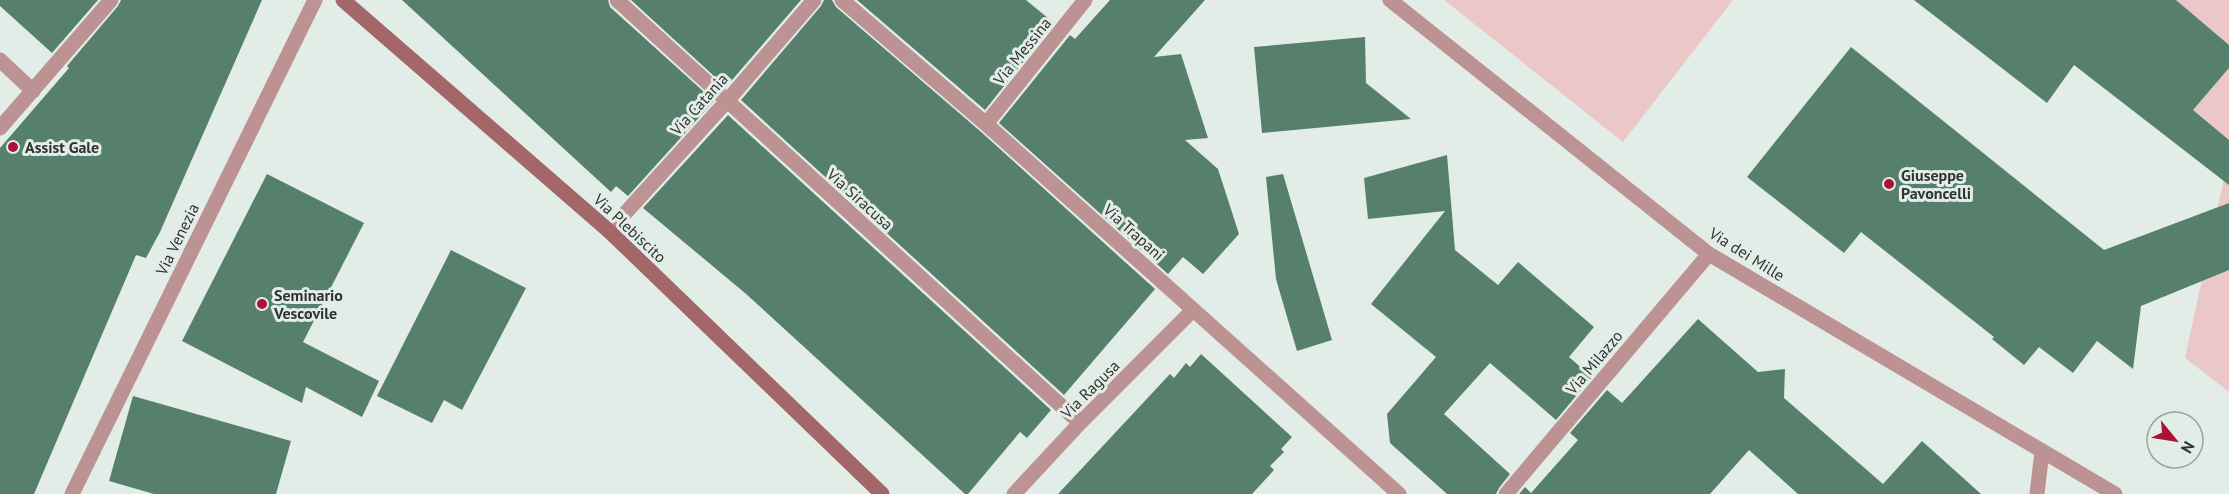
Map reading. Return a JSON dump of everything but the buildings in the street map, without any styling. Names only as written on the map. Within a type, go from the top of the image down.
[{"type":"street","points":[[0,128],[111,0]]},
{"type":"street","name":"Via Venezia","points":[[72,494],[315,0]]},
{"type":"street","name":"Via Plebiscito","points":[[343,0],[609,231],[882,494]]},
{"type":"street","name":"Via Siracusa","points":[[617,0],[1080,423]]},
{"type":"street","name":"Via Catania","points":[[609,231],[727,101],[814,0]]},
{"type":"street","name":"Via Trapani","points":[[842,0],[986,124],[1399,494]]},
{"type":"street","name":"Via Messina","points":[[986,124],[1085,0]]},
{"type":"street","name":"Via dei Mille","points":[[1390,0],[1709,254],[2115,494]]},
{"type":"street","points":[[0,60],[33,90]]},
{"type":"street","name":"Via Milazzo","points":[[1506,494],[1709,254]]},
{"type":"street","name":"Via Ragusa","points":[[1014,494],[1080,423],[1193,310]]},
{"type":"street","points":[[2037,494],[2042,452]]},
{"type":"shaded area","points":[[1444,0],[1733,0],[1623,142]]},
{"type":"shaded area","points":[[2176,0],[2229,0],[2229,57],[2223,40]]},
{"type":"shaded area","points":[[2229,68],[2229,140],[2193,110]]},
{"type":"shaded area","points":[[2229,155],[2229,392],[2185,358]]},
{"type":"place","name":"Assist Gale","points":[[13,147]]},
{"type":"place","name":"Giuseppe Pavoncelli","points":[[1889,184]]},
{"type":"place","name":"Seminario Vescovile","points":[[262,304]]}]
